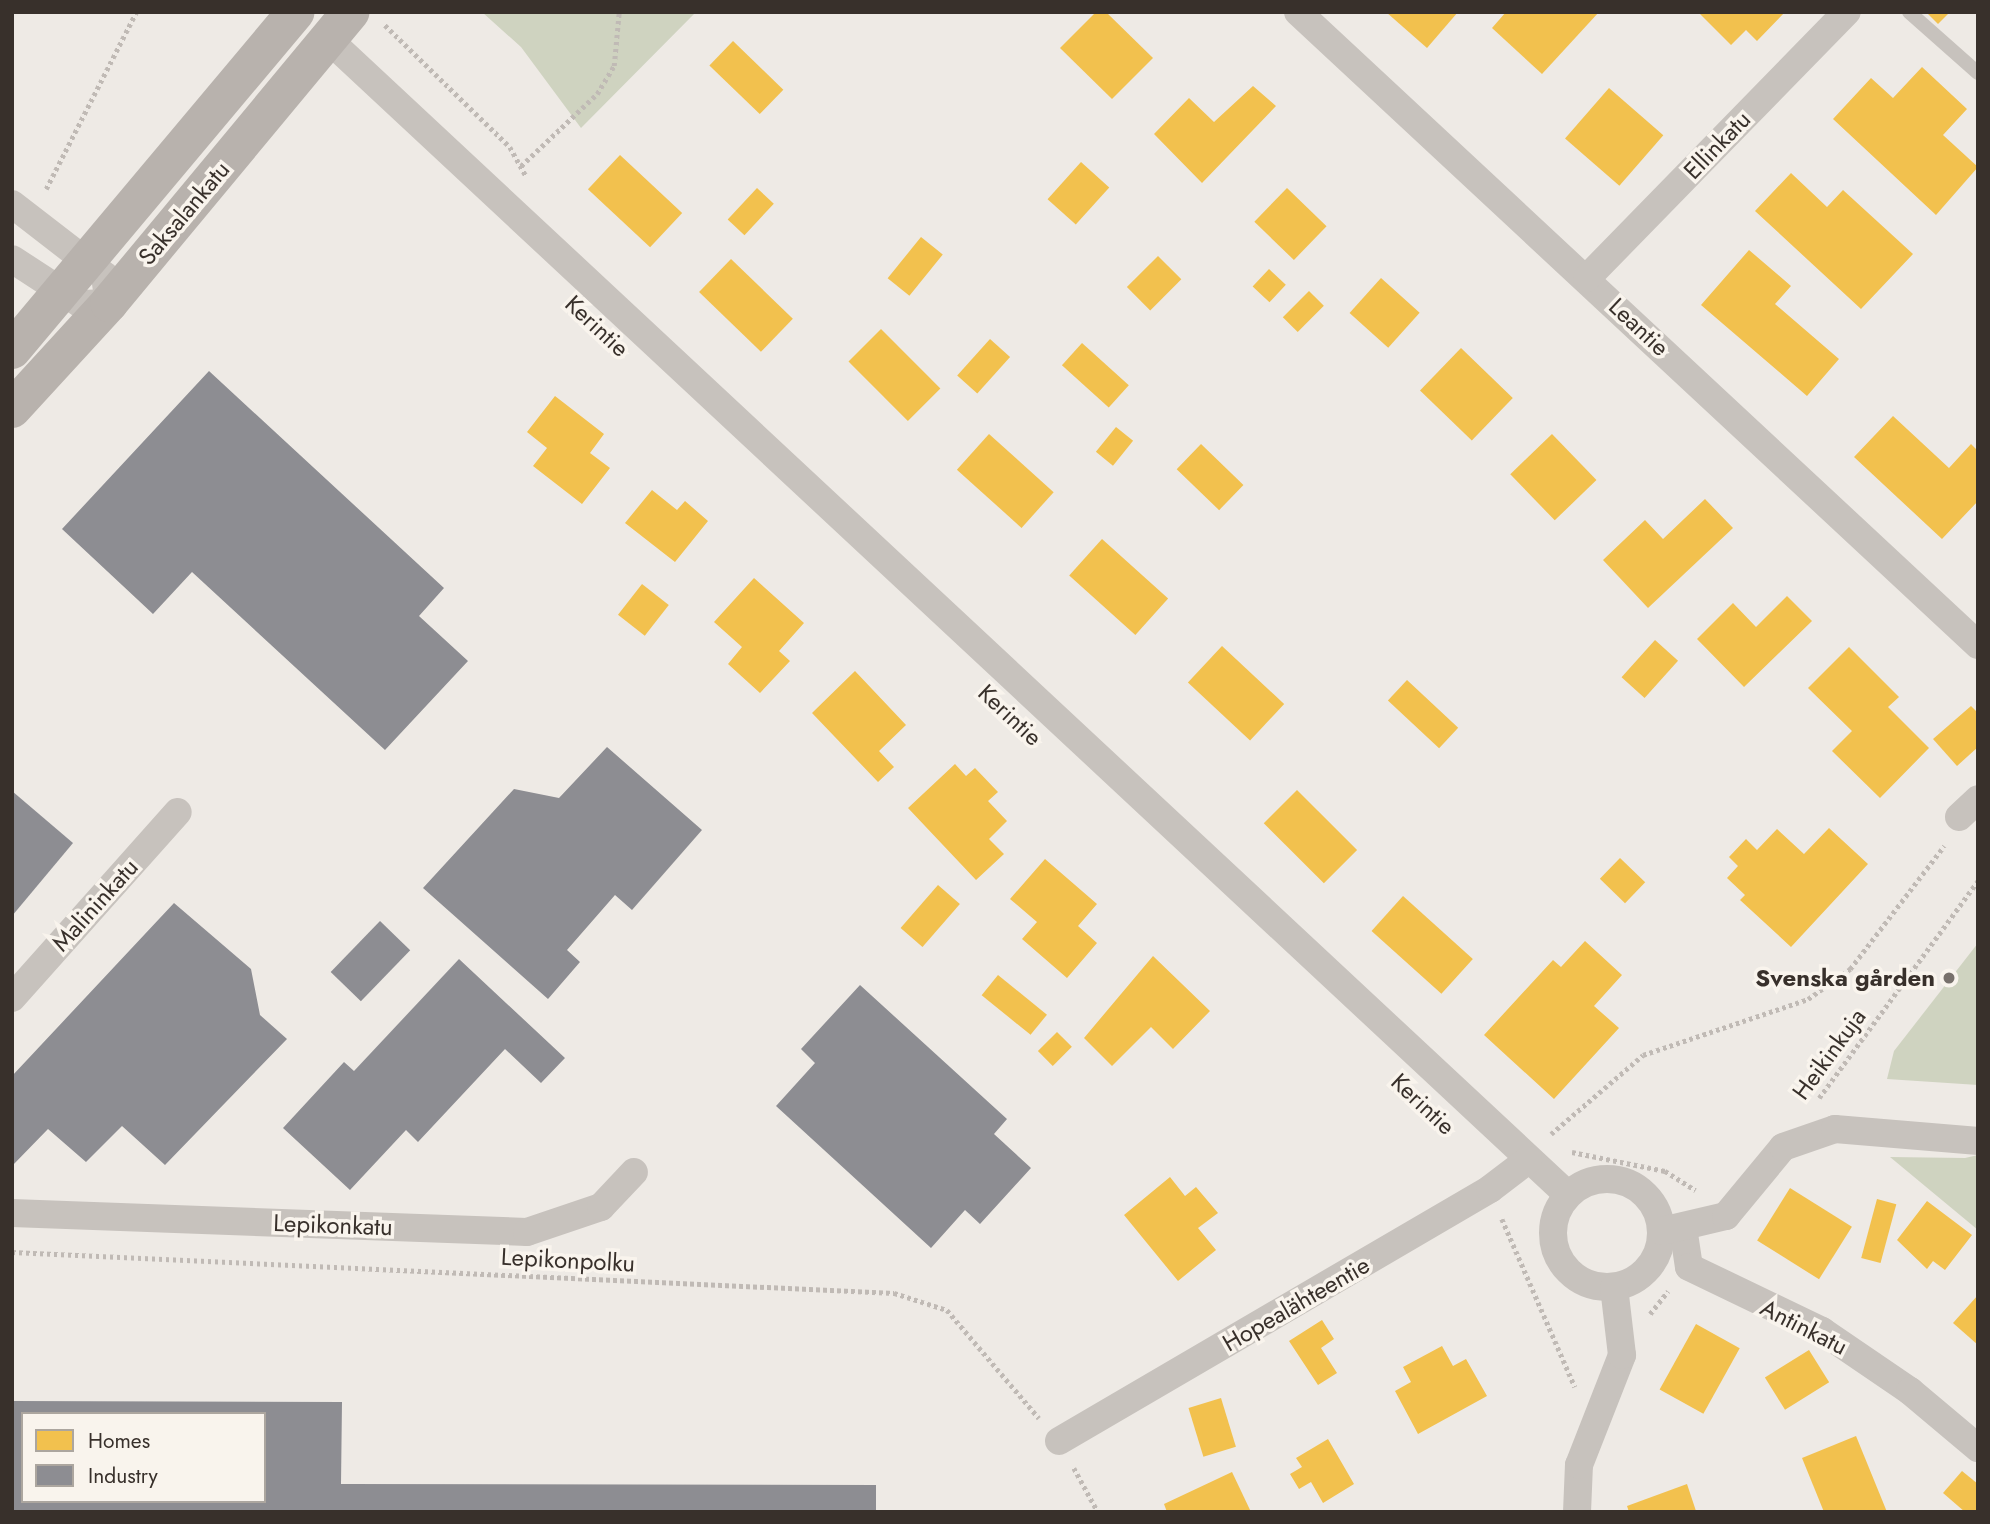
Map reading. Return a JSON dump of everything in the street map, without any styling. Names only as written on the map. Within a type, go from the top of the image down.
[{"type":"main road","name":"Saksalankatu","points":[[12,350],[58,290],[296,12]]},
{"type":"main road","name":"Saksalankatu","points":[[12,409],[109,303],[340,26]]},
{"type":"street","name":"Leantie","points":[[1298,12],[1587,278],[1978,645]]},
{"type":"street","name":"Ellinkatu","points":[[1587,278],[1847,12]]},
{"type":"street","name":"Kerintie","points":[[340,26],[1528,1160],[1568,1195]]},
{"type":"street","points":[[12,259],[81,304],[109,303],[105,276],[86,257],[20,209]]},
{"type":"street","name":"Malininkatu","points":[[12,998],[178,813]]},
{"type":"street","points":[[1672,1229],[1654,1204],[1630,1183],[1595,1180],[1568,1195],[1553,1228],[1560,1261],[1583,1282],[1614,1287],[1649,1268],[1672,1229],[1726,1216],[1783,1147],[1835,1129],[1978,1140]]},
{"type":"street","name":"Hopealähteentie","points":[[1059,1441],[1490,1189],[1528,1160]]},
{"type":"street","name":"Lepikonkatu","points":[[12,1213],[527,1232],[601,1207],[634,1172]]},
{"type":"street","name":"Antinkatu","points":[[1672,1229],[1689,1267],[1822,1331],[1910,1391],[1978,1448]]},
{"type":"street","points":[[1577,1512],[1579,1465],[1593,1417],[1622,1355],[1614,1287]]},
{"type":"lane","points":[[1909,12],[1978,73]]},
{"type":"path","points":[[20,209],[55,176],[136,12]]},
{"type":"path","points":[[521,166],[597,94],[614,66],[619,12]]},
{"type":"path","points":[[1554,1144],[1545,1138],[1643,1055],[1798,1003],[1850,969],[1933,868],[1968,808]]},
{"type":"path","name":"Heikinkuja","points":[[1783,1147],[1978,881]]},
{"type":"path","points":[[1562,1150],[1665,1171],[1726,1216]]},
{"type":"path","points":[[1490,1189],[1593,1417]]},
{"type":"path","name":"Lepikonpolku","points":[[12,1251],[894,1293],[947,1310],[1059,1441],[1098,1512]]},
{"type":"green space","points":[[482,12],[696,12],[581,128],[521,47]]},
{"type":"green space","points":[[1978,943],[1978,1085],[1887,1079],[1894,1051]]},
{"type":"green space","points":[[1978,1155],[1978,1230],[1890,1157],[1965,1158]]},
{"type":"building: Homes","points":[[1096,12],[1106,12],[1153,58],[1112,99],[1060,48]]},
{"type":"building: Homes","points":[[1386,12],[1458,12],[1427,48]]},
{"type":"building: Homes","points":[[1506,12],[1599,12],[1542,74],[1492,28]]},
{"type":"building: Homes","points":[[1698,12],[1785,12],[1757,41],[1746,30],[1731,45]]},
{"type":"building: Homes","points":[[1926,12],[1950,12],[1938,24]]},
{"type":"building: Homes","points":[[733,41],[783,90],[760,114],[709,65]]},
{"type":"building: Homes","points":[[1922,67],[1967,109],[1943,135],[1978,167],[1936,215],[1833,119],[1871,78],[1893,98]]},
{"type":"building: Homes","points":[[1253,86],[1276,106],[1202,183],[1154,134],[1189,98],[1214,122]]},
{"type":"building: Homes","points":[[1609,88],[1663,135],[1619,186],[1565,139]]},
{"type":"building: Homes","points":[[620,155],[682,213],[650,247],[588,189]]},
{"type":"building: Homes","points":[[1081,162],[1109,187],[1076,225],[1048,199]]},
{"type":"building: Homes","points":[[1791,173],[1827,207],[1843,190],[1913,254],[1861,309],[1755,211]]},
{"type":"building: Homes","points":[[757,188],[774,204],[744,235],[728,219]]},
{"type":"building: Homes","points":[[1287,188],[1327,226],[1294,260],[1254,222]]},
{"type":"building: Homes","points":[[921,237],[943,255],[909,296],[888,278]]},
{"type":"building: Homes","points":[[1749,250],[1791,286],[1775,304],[1839,359],[1807,396],[1701,305]]},
{"type":"building: Homes","points":[[1158,256],[1181,279],[1150,310],[1127,287]]},
{"type":"building: Homes","points":[[731,259],[793,319],[761,352],[699,292]]},
{"type":"building: Homes","points":[[1269,269],[1286,285],[1269,302],[1253,287]]},
{"type":"building: Homes","points":[[1381,278],[1420,313],[1388,348],[1350,313]]},
{"type":"building: Homes","points":[[1309,291],[1324,306],[1298,332],[1283,317]]},
{"type":"building: Homes","points":[[881,329],[940,388],[908,421],[848,362]]},
{"type":"building: Homes","points":[[990,339],[1010,357],[977,393],[957,375]]},
{"type":"building: Homes","points":[[1082,343],[1129,385],[1109,407],[1062,365]]},
{"type":"building: Homes","points":[[1461,348],[1513,398],[1472,440],[1420,390]]},
{"type":"building: Homes","points":[[555,396],[604,434],[590,453],[610,468],[582,504],[533,466],[547,448],[527,432]]},
{"type":"building: Homes","points":[[1893,416],[1949,468],[1971,444],[1978,451],[1978,501],[1942,539],[1854,457]]},
{"type":"building: Homes","points":[[1116,427],[1133,441],[1113,466],[1096,452]]},
{"type":"building: Homes","points":[[989,434],[1054,492],[1022,528],[957,470]]},
{"type":"building: Homes","points":[[1552,434],[1596,480],[1555,520],[1510,474]]},
{"type":"building: Homes","points":[[1201,444],[1243,485],[1219,510],[1177,469]]},
{"type":"building: Homes","points":[[652,490],[677,510],[685,501],[708,521],[675,562],[625,523]]},
{"type":"building: Homes","points":[[1705,499],[1733,528],[1648,608],[1603,560],[1645,520],[1663,539]]},
{"type":"building: Homes","points":[[1102,539],[1168,599],[1135,635],[1069,575]]},
{"type":"building: Homes","points":[[754,578],[804,623],[779,651],[790,661],[760,693],[728,664],[742,647],[714,622]]},
{"type":"building: Homes","points":[[642,584],[669,605],[645,636],[618,615]]},
{"type":"building: Homes","points":[[1787,596],[1812,621],[1744,687],[1697,639],[1733,603],[1756,627]]},
{"type":"building: Homes","points":[[1655,640],[1678,661],[1645,698],[1622,677]]},
{"type":"building: Homes","points":[[1222,646],[1284,704],[1250,741],[1188,683]]},
{"type":"building: Homes","points":[[1849,647],[1899,697],[1888,707],[1929,748],[1880,798],[1832,751],[1852,731],[1808,688]]},
{"type":"building: Homes","points":[[855,671],[906,725],[879,751],[894,767],[878,782],[812,713]]},
{"type":"building: Homes","points":[[1407,680],[1458,728],[1439,748],[1388,700]]},
{"type":"building: Homes","points":[[1971,706],[1978,713],[1978,747],[1957,766],[1933,739]]},
{"type":"building: Homes","points":[[955,764],[966,776],[975,768],[998,792],[988,801],[1007,821],[989,839],[1004,854],[976,880],[908,808]]},
{"type":"building: Homes","points":[[1297,790],[1357,850],[1324,883],[1264,823]]},
{"type":"building: Homes","points":[[1829,828],[1868,864],[1791,947],[1740,900],[1745,895],[1727,878],[1738,866],[1729,857],[1746,839],[1757,850],[1777,829],[1804,854]]},
{"type":"building: Homes","points":[[1620,858],[1645,882],[1625,903],[1600,879]]},
{"type":"building: Homes","points":[[1045,859],[1097,904],[1078,926],[1097,943],[1067,978],[1022,939],[1037,922],[1010,899]]},
{"type":"building: Homes","points":[[938,885],[960,904],[922,947],[901,928]]},
{"type":"building: Homes","points":[[1403,896],[1473,959],[1441,994],[1372,931]]},
{"type":"building: Homes","points":[[1585,941],[1622,975],[1594,1006],[1619,1028],[1554,1099],[1484,1035],[1553,960],[1561,967]]},
{"type":"building: Homes","points":[[1153,956],[1210,1011],[1173,1049],[1151,1027],[1112,1066],[1084,1038]]},
{"type":"building: Homes","points":[[998,975],[1047,1015],[1031,1035],[982,995]]},
{"type":"building: Homes","points":[[1057,1032],[1072,1047],[1053,1066],[1038,1051]]},
{"type":"building: Homes","points":[[1170,1177],[1185,1196],[1196,1187],[1218,1213],[1198,1228],[1216,1250],[1178,1281],[1124,1215]]},
{"type":"building: Homes","points":[[1790,1188],[1852,1227],[1819,1279],[1757,1241]]},
{"type":"building: Homes","points":[[1877,1199],[1896,1204],[1881,1263],[1861,1258]]},
{"type":"building: Homes","points":[[1927,1201],[1972,1235],[1945,1270],[1933,1261],[1927,1269],[1897,1240]]},
{"type":"building: Homes","points":[[1978,1295],[1978,1345],[1953,1323]]},
{"type":"building: Homes","points":[[1322,1320],[1334,1339],[1321,1348],[1337,1373],[1318,1385],[1289,1341]]},
{"type":"building: Homes","points":[[1696,1324],[1740,1348],[1703,1414],[1660,1390]]},
{"type":"building: Homes","points":[[1442,1346],[1453,1366],[1466,1359],[1487,1396],[1418,1434],[1395,1391],[1411,1382],[1403,1367]]},
{"type":"building: Homes","points":[[1809,1350],[1829,1382],[1785,1410],[1765,1378]]},
{"type":"building: Homes","points":[[1221,1398],[1236,1447],[1203,1457],[1188,1408]]},
{"type":"building: Homes","points":[[1856,1436],[1887,1512],[1824,1512],[1802,1458]]},
{"type":"building: Homes","points":[[1328,1439],[1354,1484],[1323,1503],[1311,1482],[1299,1489],[1290,1474],[1302,1467],[1296,1458]]},
{"type":"building: Homes","points":[[1962,1471],[1978,1484],[1978,1512],[1965,1512],[1943,1493]]},
{"type":"building: Homes","points":[[1232,1472],[1251,1512],[1167,1512],[1164,1504]]},
{"type":"building: Homes","points":[[1687,1484],[1696,1511],[1629,1512],[1627,1506]]},
{"type":"building: Industry","points":[[209,371],[444,588],[419,616],[468,661],[385,750],[192,572],[153,614],[62,529]]},
{"type":"building: Industry","points":[[607,747],[702,830],[632,910],[615,895],[567,950],[580,962],[548,999],[423,888],[514,789],[559,798]]},
{"type":"building: Industry","points":[[12,791],[73,843],[12,916]]},
{"type":"building: Industry","points":[[174,903],[251,969],[260,1015],[287,1039],[165,1165],[122,1126],[86,1162],[48,1129],[12,1166],[12,1076]]},
{"type":"building: Industry","points":[[380,921],[410,950],[361,1001],[331,972]]},
{"type":"building: Industry","points":[[459,959],[565,1058],[541,1083],[505,1049],[418,1142],[406,1130],[350,1190],[283,1128],[344,1062],[354,1071]]},
{"type":"building: Industry","points":[[860,985],[1007,1119],[994,1134],[1031,1168],[980,1224],[965,1210],[931,1248],[776,1106],[815,1063],[801,1049]]},
{"type":"building: Industry","points":[[12,1401],[342,1402],[341,1484],[876,1485],[876,1512],[12,1512]]},
{"type":"place","name":"Svenska gården","points":[[1949,978]]}]
